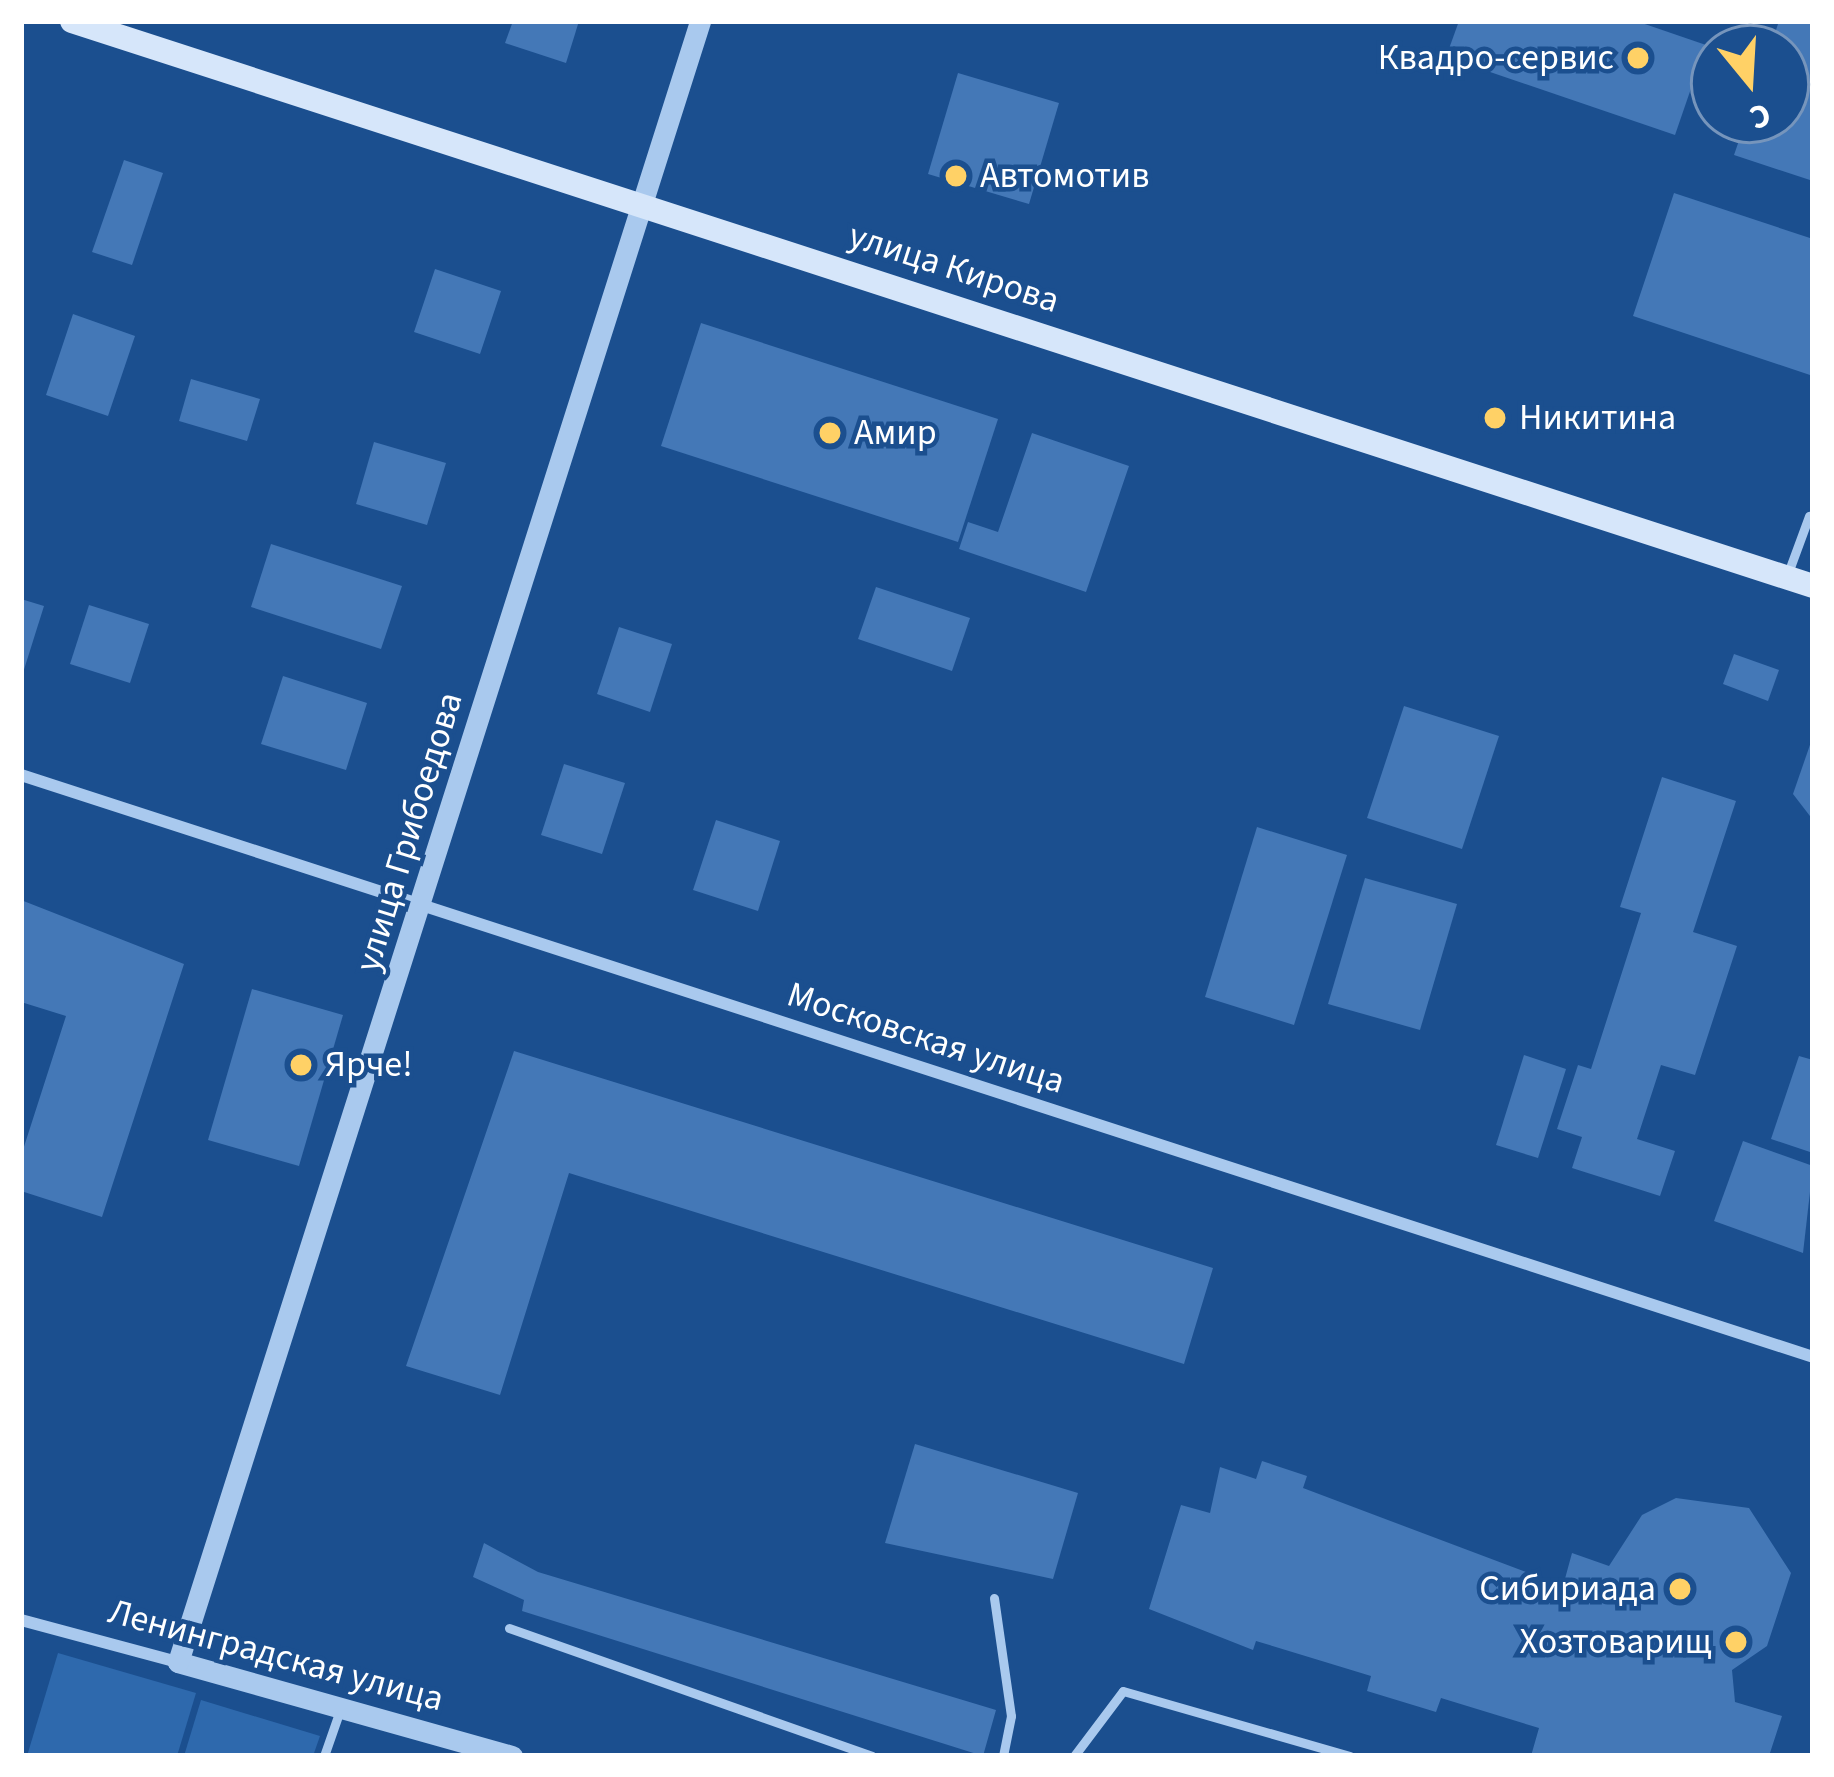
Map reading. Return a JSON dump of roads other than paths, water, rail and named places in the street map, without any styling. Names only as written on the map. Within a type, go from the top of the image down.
[{"type":"main road","name":"улица Кирова","points":[[72,21],[1813,586]]},
{"type":"street","name":"улица Грибоедова","points":[[178,1662],[422,906],[638,202],[700,21]]},
{"type":"street","name":"Московская улица","points":[[21,776],[1813,1357]]},
{"type":"street","name":"Ленинградская улица","points":[[21,1620],[342,1705],[512,1756]]},
{"type":"lane","points":[[1786,577],[1809,516]]},
{"type":"lane","points":[[994,1598],[1011,1715],[1004,1756]]},
{"type":"lane","points":[[509,1628],[872,1756]]},
{"type":"lane","points":[[1074,1756],[1123,1691],[1349,1756]]},
{"type":"lane","points":[[325,1756],[342,1705]]},
{"type":"place","name":"Квадро-сервис","points":[[1638,58]]},
{"type":"place","name":"Автомотив","points":[[956,176]]},
{"type":"place","name":"Никитина","points":[[1495,418]]},
{"type":"place","name":"Амир","points":[[830,433]]},
{"type":"place","name":"Ярче!","points":[[301,1065]]},
{"type":"place","name":"Сибириада","points":[[1680,1589]]},
{"type":"place","name":"Хозтоварищ","points":[[1736,1642]]}]
